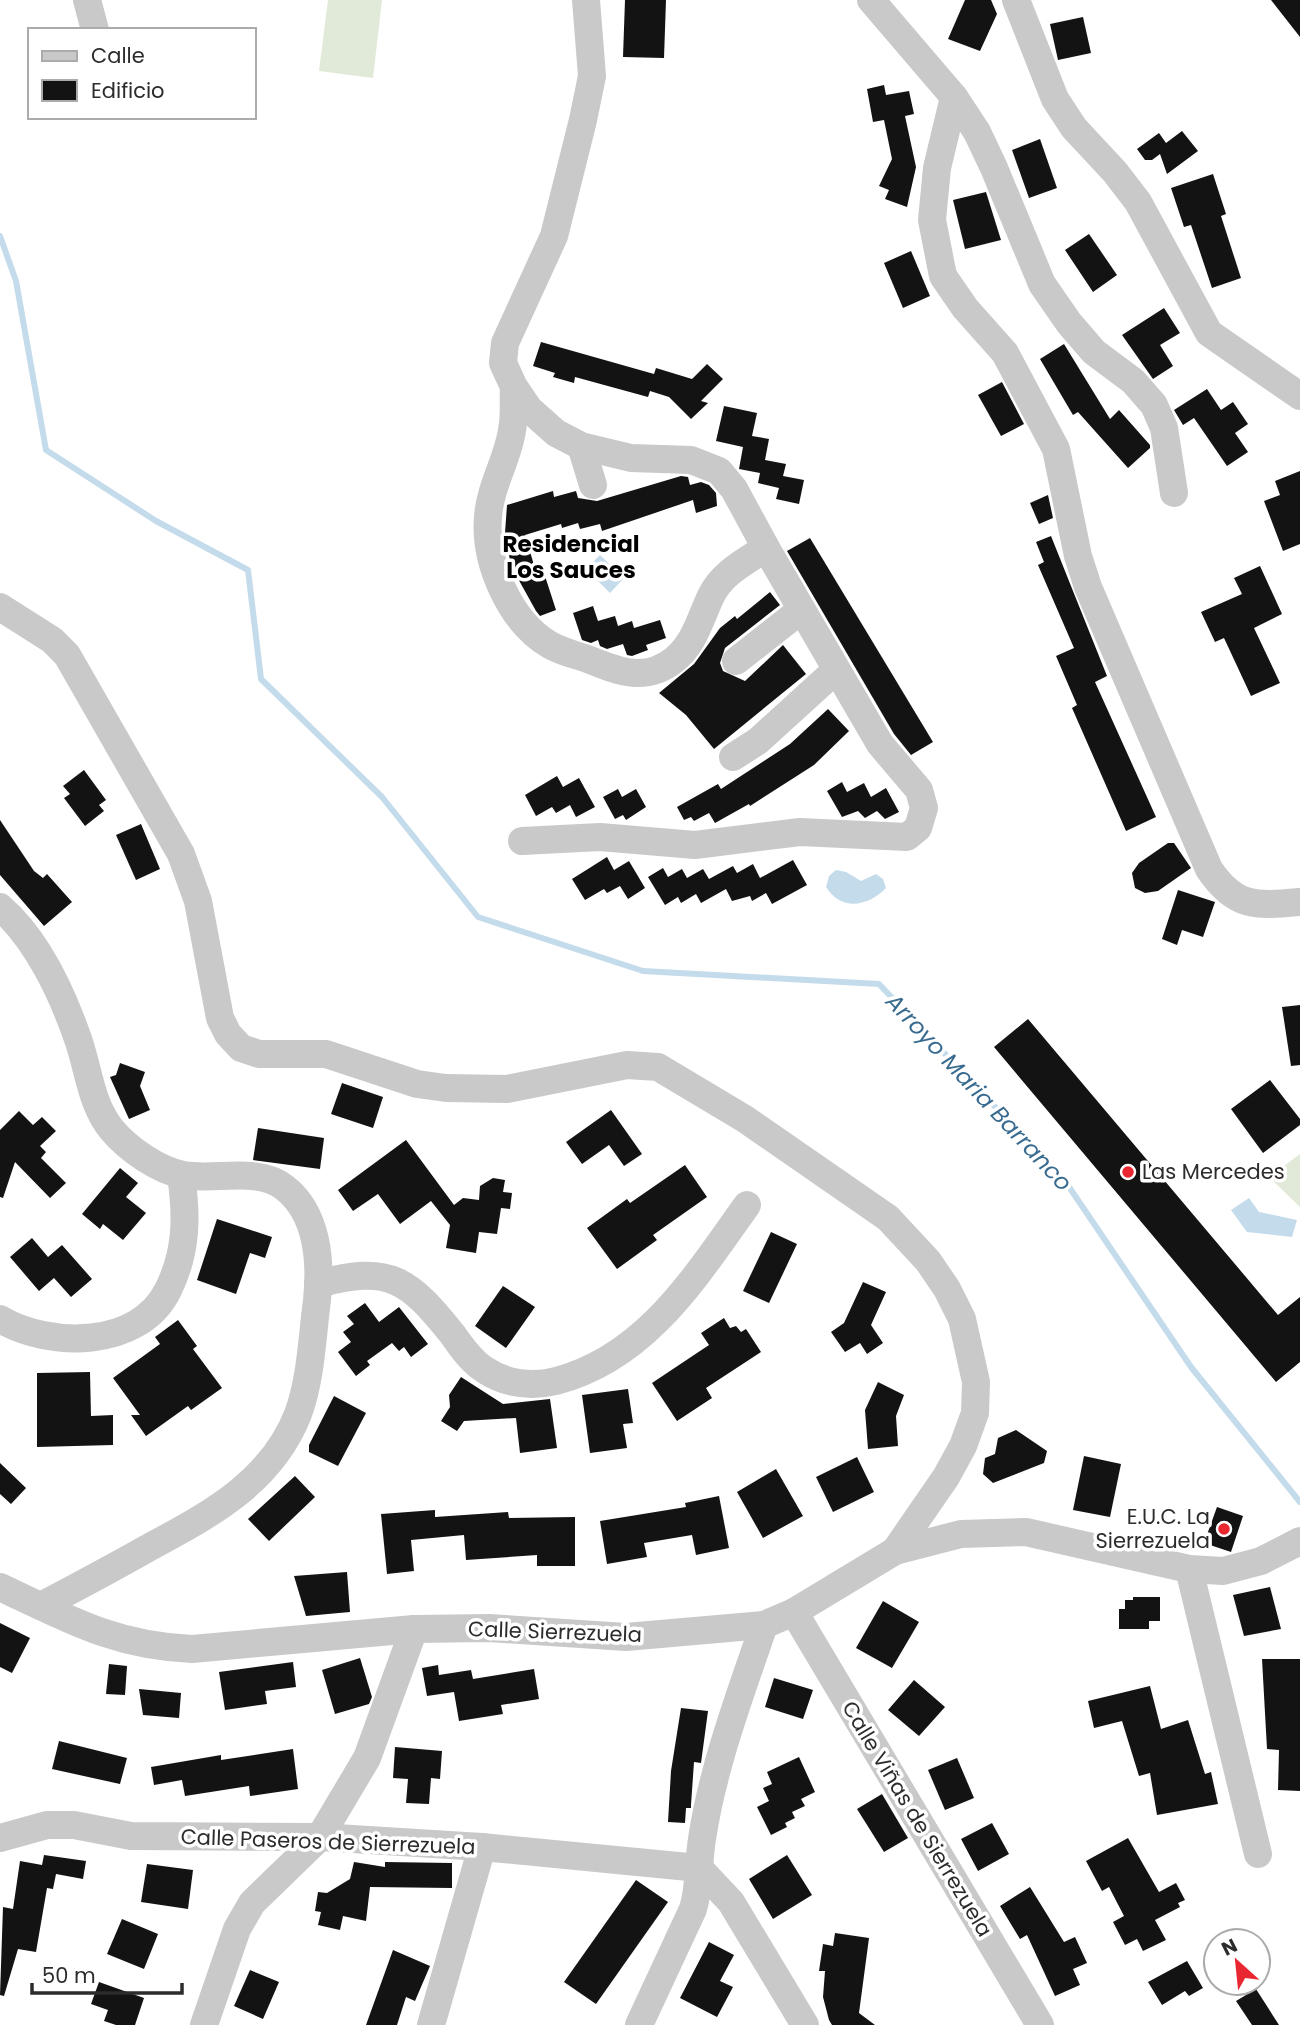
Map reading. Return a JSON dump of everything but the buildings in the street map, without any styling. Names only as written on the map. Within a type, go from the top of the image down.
[{"type":"street","points":[[87,0],[94,28]]},
{"type":"street","points":[[522,841],[600,837],[695,845],[800,832],[907,837],[918,828],[924,808],[919,790],[880,744],[800,610],[734,489],[719,471],[691,460],[631,458],[581,446],[556,433],[529,409],[514,387],[503,362],[505,343],[554,236],[592,76],[586,0]]},
{"type":"street","points":[[871,0],[954,97],[989,156],[1042,284],[1069,323],[1094,352],[1133,381],[1154,405],[1164,428],[1174,493]]},
{"type":"street","points":[[1016,0],[1055,99],[1074,128],[1115,172],[1138,202],[1209,333],[1300,396]]},
{"type":"street","points":[[954,97],[937,168],[932,220],[943,276],[965,308],[1005,353],[1056,449],[1078,556],[1088,587],[1209,869],[1234,898],[1247,903],[1300,902]]},
{"type":"street","points":[[514,387],[512,430],[488,516],[489,544],[497,574],[511,605],[528,627],[550,645],[622,673],[646,674],[674,660],[693,639],[712,594],[730,571],[766,548]]},
{"type":"street","points":[[581,446],[593,485]]},
{"type":"street","points":[[0,607],[52,640],[67,654],[181,854],[198,901],[220,1018],[228,1034],[241,1048],[259,1054],[326,1054],[417,1084],[456,1089],[507,1089],[627,1065],[658,1067],[745,1119],[888,1218],[928,1261],[947,1289],[962,1319],[976,1382],[975,1413],[963,1446],[946,1477],[895,1551]]},
{"type":"street","points":[[736,661],[800,610]]},
{"type":"street","points":[[733,757],[758,741],[836,670]]},
{"type":"street","points":[[0,907],[21,925],[66,1008],[97,1106],[113,1131],[143,1157],[181,1175],[269,1178],[286,1188],[300,1203],[316,1242],[318,1284],[306,1387],[298,1414],[284,1444],[244,1490],[212,1514],[41,1606]]},
{"type":"street","points":[[0,1319],[37,1335],[67,1340],[98,1338],[125,1328],[148,1314],[167,1294],[184,1241],[186,1212],[181,1175]]},
{"type":"street","points":[[318,1284],[345,1277],[373,1275],[395,1279],[431,1308],[484,1370],[502,1380],[524,1384],[550,1382],[594,1367],[624,1350],[645,1332],[687,1290],[747,1205]]},
{"type":"street","name":"Calle Sierrezuela","points":[[0,1587],[114,1638],[164,1648],[192,1649],[414,1629],[489,1628],[626,1637],[764,1625],[794,1612],[895,1551],[961,1534],[1026,1532],[1189,1569],[1223,1571],[1261,1561],[1300,1541]]},
{"type":"street","points":[[1189,1569],[1258,1854]]},
{"type":"street","name":"Calle Viñas de Sierrezuela","points":[[794,1612],[1040,2025]]},
{"type":"street","points":[[639,2025],[693,1909],[702,1839],[724,1745],[764,1625]]},
{"type":"street","points":[[204,2025],[237,1928],[252,1903],[320,1837],[367,1758],[414,1629]]},
{"type":"street","name":"Calle Paseros de Sierrezuela","points":[[0,1839],[47,1825],[74,1825],[131,1836],[320,1837],[482,1847],[699,1868]]},
{"type":"street","points":[[431,2025],[482,1847]]},
{"type":"street","points":[[699,1868],[731,1902],[805,2025]]},
{"type":"green space","points":[[328,0],[382,0],[373,78],[319,71]]},
{"type":"green space","points":[[1300,1154],[1300,1207],[1269,1177]]},
{"type":"water","points":[[600,555],[624,578],[610,593],[586,569]]},
{"type":"water","points":[[836,870],[846,872],[861,881],[876,874],[883,879],[886,888],[871,899],[855,904],[847,903],[832,895],[826,887],[829,876]]},
{"type":"water","points":[[1249,1198],[1259,1212],[1297,1220],[1292,1237],[1247,1232],[1231,1210]]},
{"type":"waterway","name":"Arroyo Maria Barranco","points":[[0,236],[16,281],[46,450],[156,521],[248,570],[261,679],[382,797],[478,917],[643,971],[879,984],[1065,1181],[1191,1367],[1300,1502]]},
{"type":"place","name":"Las Mercedes","points":[[1128,1172]]},
{"type":"place","name":"E.U.C. La Sierrezuela","points":[[1224,1529]]},
{"type":"district","name":"Residencial Los Sauces","points":[[571,557]]}]
